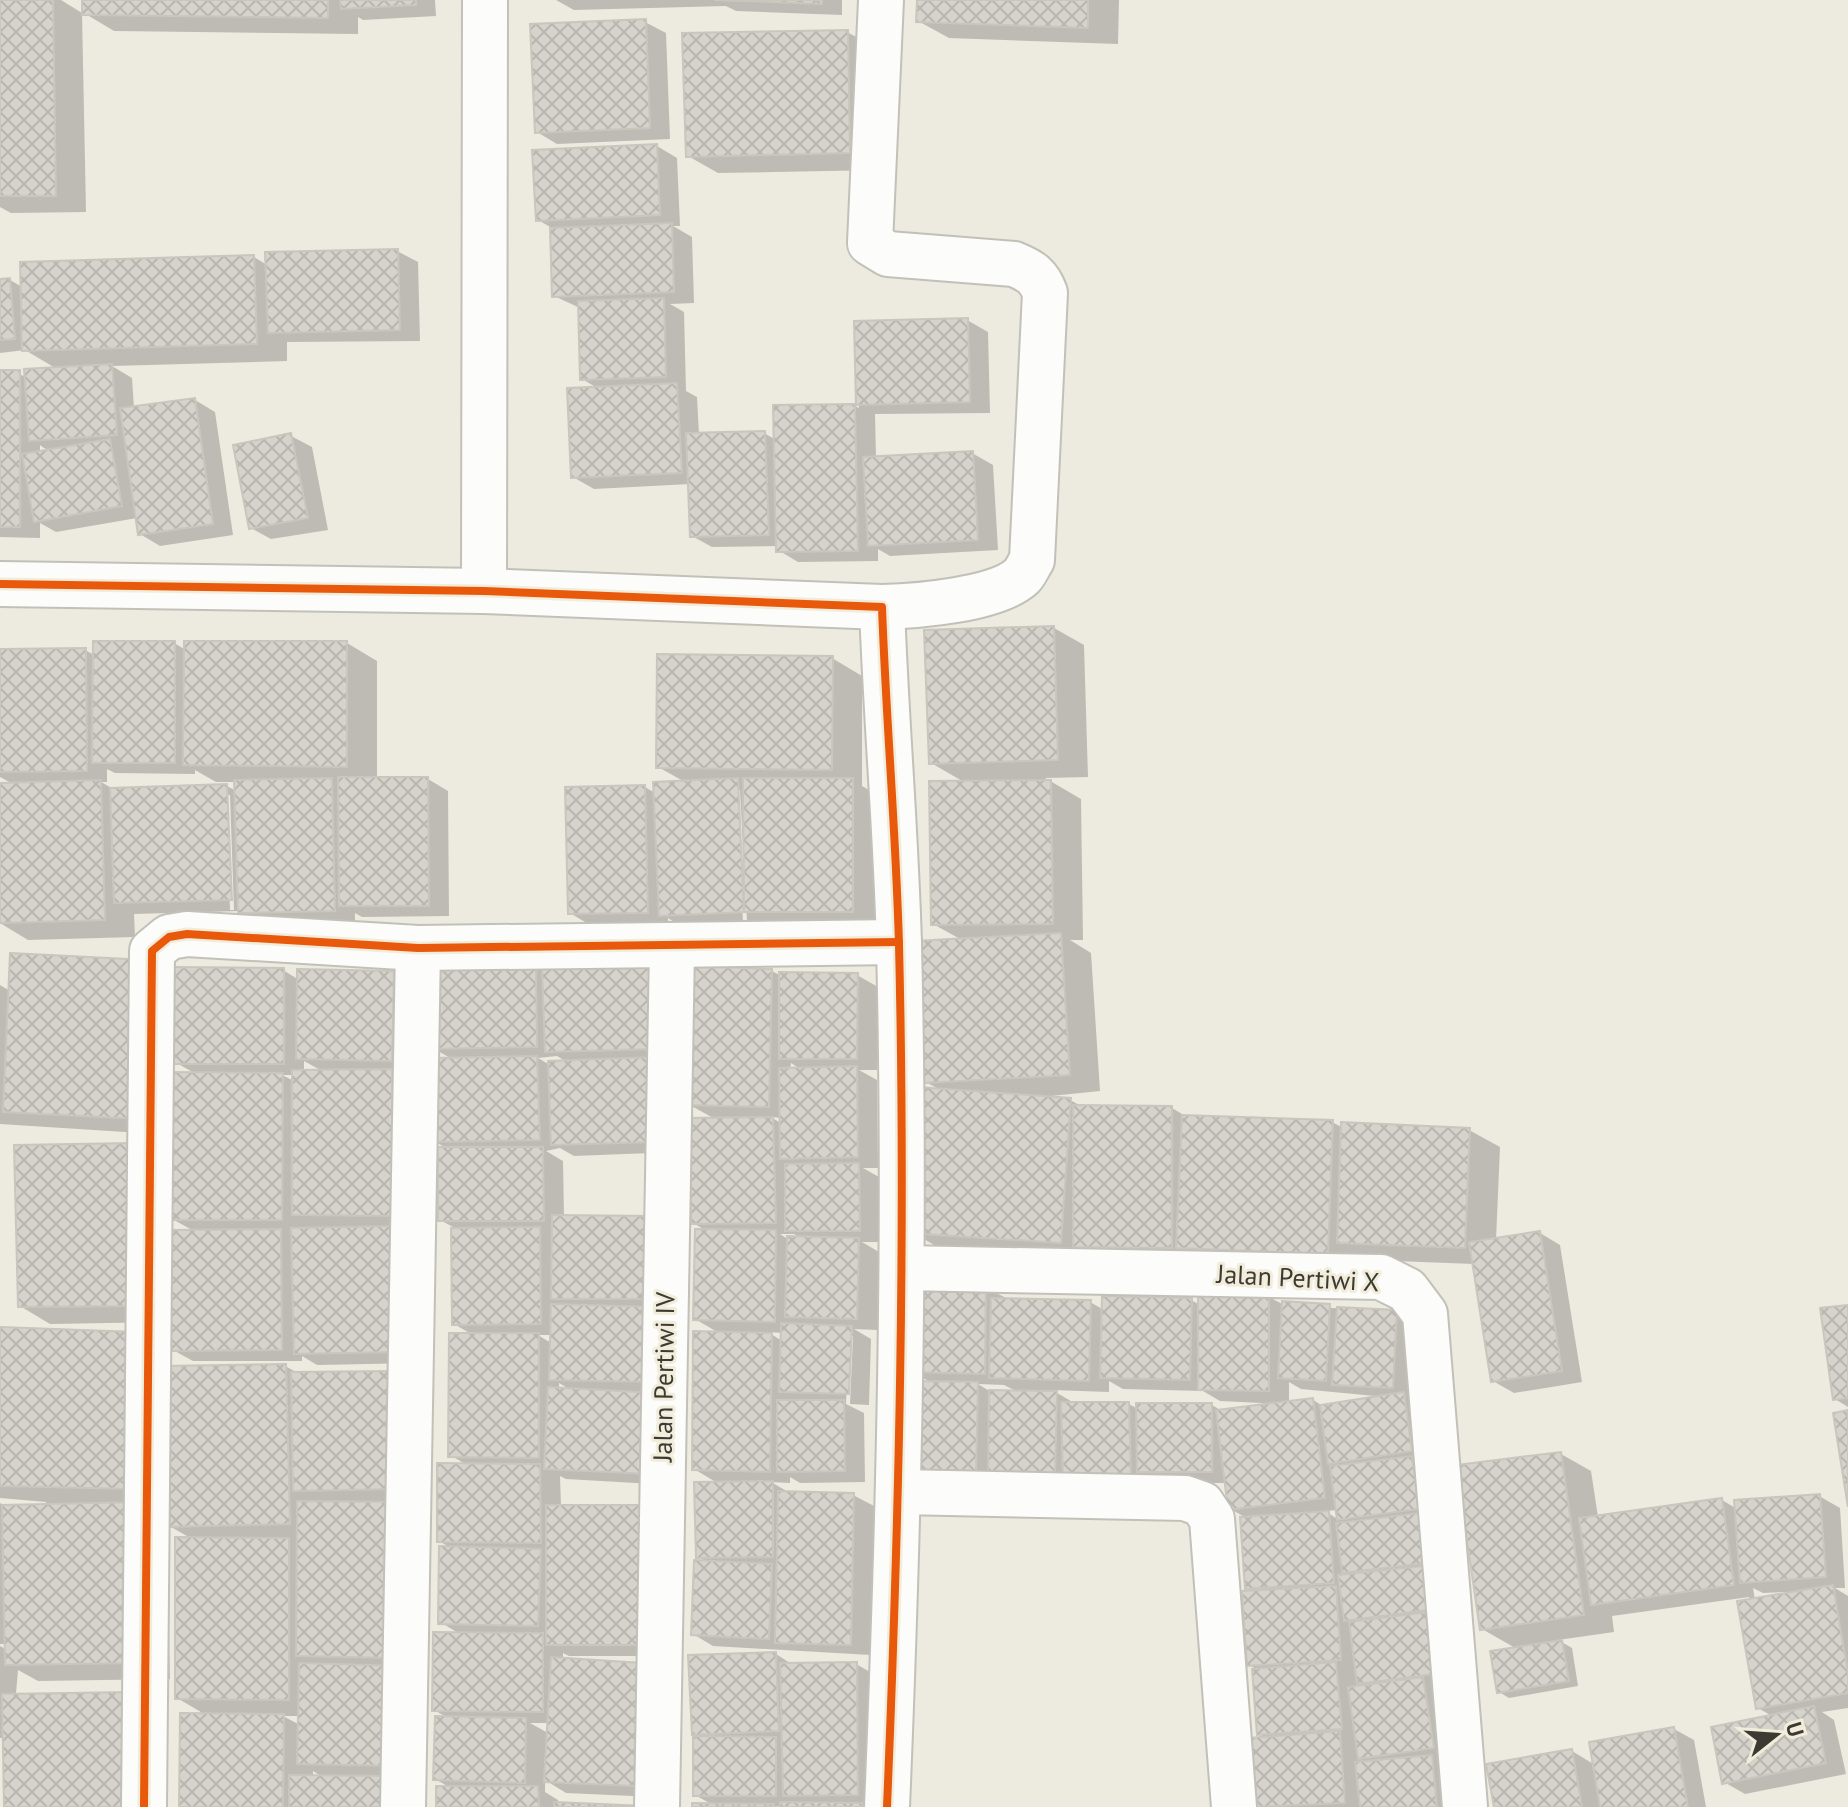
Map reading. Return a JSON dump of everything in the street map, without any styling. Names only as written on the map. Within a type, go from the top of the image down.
[{"type":"street","points":[[484,591],[485,0]]},
{"type":"street","points":[[0,584],[484,591],[882,607],[935,605],[1001,588],[1023,576],[1032,560],[1045,293],[1040,280],[1031,271],[1014,264],[888,254],[870,243],[881,0]]},
{"type":"street","points":[[882,607],[899,942],[903,1268],[900,1492],[887,1807]]},
{"type":"street","points":[[144,1807],[152,951],[169,937],[187,934],[418,948],[899,942]]},
{"type":"street","name":"Jalan Pertiwi IV","points":[[657,1807],[672,947]]},
{"type":"street","points":[[403,1807],[418,948]]},
{"type":"street","name":"Jalan Pertiwi X","points":[[903,1268],[1381,1277],[1407,1290],[1425,1314],[1465,1807]]},
{"type":"street","points":[[900,1492],[1185,1498],[1202,1504],[1212,1519],[1234,1807]]},
{"type":"building","points":[[0,0],[53,0],[56,196],[0,196]]},
{"type":"building","points":[[82,0],[328,0],[328,18],[82,15]]},
{"type":"building","points":[[340,0],[416,0],[416,5],[341,9]]},
{"type":"building","points":[[714,0],[822,0],[822,4]]},
{"type":"building","points":[[917,0],[1088,0],[1088,28],[916,22]]},
{"type":"building","points":[[646,19],[650,128],[535,133],[530,24]]},
{"type":"building","points":[[848,30],[850,153],[686,157],[682,33]]},
{"type":"building","points":[[657,144],[660,215],[536,221],[532,150]]},
{"type":"building","points":[[672,223],[674,292],[552,297],[550,228]]},
{"type":"building","points":[[398,249],[400,330],[268,333],[265,252]]},
{"type":"building","points":[[254,255],[257,344],[22,351],[20,262]]},
{"type":"building","points":[[10,278],[15,339],[0,340],[0,279]]},
{"type":"building","points":[[664,298],[666,377],[580,380],[578,301]]},
{"type":"building","points":[[968,318],[970,402],[856,405],[854,321]]},
{"type":"building","points":[[112,364],[117,435],[29,441],[24,369]]},
{"type":"building","points":[[0,370],[20,370],[20,527],[0,527]]},
{"type":"building","points":[[677,383],[682,473],[571,478],[567,388]]},
{"type":"building","points":[[195,398],[213,524],[138,535],[120,408]]},
{"type":"building","points":[[855,404],[858,551],[776,552],[773,405]]},
{"type":"building","points":[[765,431],[769,535],[690,537],[686,433]]},
{"type":"building","points":[[291,433],[308,518],[249,529],[233,445]]},
{"type":"building","points":[[110,439],[122,506],[34,522],[22,454]]},
{"type":"building","points":[[973,451],[978,540],[868,546],[863,457]]},
{"type":"building","points":[[1054,626],[1058,760],[929,764],[924,630]]},
{"type":"building","points":[[93,641],[175,641],[175,763],[92,763]]},
{"type":"building","points":[[184,641],[347,641],[347,767],[183,765]]},
{"type":"building","points":[[86,648],[87,771],[0,772],[0,649]]},
{"type":"building","points":[[657,654],[833,656],[832,770],[656,768]]},
{"type":"building","points":[[338,777],[428,777],[429,906],[339,906]]},
{"type":"building","points":[[332,778],[335,911],[238,913],[234,780]]},
{"type":"building","points":[[738,778],[744,912],[659,916],[653,782]]},
{"type":"building","points":[[743,778],[853,778],[853,912],[744,912]]},
{"type":"building","points":[[101,780],[105,920],[0,923],[0,783]]},
{"type":"building","points":[[1051,780],[1053,924],[931,925],[929,781]]},
{"type":"building","points":[[227,784],[232,900],[114,903],[110,788]]},
{"type":"building","points":[[645,785],[648,913],[568,914],[565,787]]},
{"type":"building","points":[[1061,933],[1070,1075],[924,1083],[916,941]]},
{"type":"building","points":[[10,953],[147,960],[140,1119],[3,1112]]},
{"type":"building","points":[[536,964],[537,1047],[429,1049],[427,965]]},
{"type":"building","points":[[652,965],[655,1049],[545,1052],[542,968]]},
{"type":"building","points":[[689,966],[772,969],[769,1107],[686,1105]]},
{"type":"building","points":[[174,967],[284,968],[284,1064],[174,1064]]},
{"type":"building","points":[[297,969],[394,971],[392,1061],[296,1059]]},
{"type":"building","points":[[779,972],[858,973],[857,1059],[779,1059]]},
{"type":"building","points":[[537,1056],[540,1140],[431,1142],[430,1058]]},
{"type":"building","points":[[655,1057],[657,1142],[551,1145],[548,1061]]},
{"type":"building","points":[[857,1066],[858,1157],[780,1159],[779,1068]]},
{"type":"building","points":[[392,1069],[393,1216],[292,1215],[292,1070]]},
{"type":"building","points":[[170,1072],[283,1073],[282,1220],[170,1220]]},
{"type":"building","points":[[918,1087],[1071,1098],[1061,1243],[908,1233]]},
{"type":"building","points":[[1073,1105],[1172,1106],[1172,1248],[1073,1247]]},
{"type":"building","points":[[1182,1115],[1333,1120],[1328,1254],[1176,1248]]},
{"type":"building","points":[[773,1117],[776,1223],[691,1224],[688,1118]]},
{"type":"building","points":[[1341,1122],[1470,1128],[1465,1248],[1337,1243]]},
{"type":"building","points":[[133,1143],[137,1306],[18,1307],[14,1145]]},
{"type":"building","points":[[438,1147],[543,1147],[544,1221],[438,1221]]},
{"type":"building","points":[[859,1163],[860,1231],[785,1231],[785,1164]]},
{"type":"building","points":[[552,1215],[655,1216],[655,1299],[551,1299]]},
{"type":"building","points":[[393,1226],[396,1352],[294,1354],[291,1228]]},
{"type":"building","points":[[540,1227],[541,1324],[452,1325],[451,1228]]},
{"type":"building","points":[[281,1229],[282,1350],[171,1351],[169,1230]]},
{"type":"building","points":[[695,1229],[776,1230],[775,1322],[693,1320]]},
{"type":"building","points":[[1540,1231],[1562,1371],[1491,1382],[1469,1242]]},
{"type":"building","points":[[787,1236],[859,1238],[857,1319],[785,1317]]},
{"type":"building","points":[[910,1284],[986,1285],[985,1374],[909,1372]]},
{"type":"building","points":[[1198,1294],[1269,1295],[1269,1391],[1198,1390]]},
{"type":"building","points":[[1102,1296],[1192,1298],[1190,1380],[1100,1378]]},
{"type":"building","points":[[991,1298],[1091,1300],[1089,1381],[989,1378]]},
{"type":"building","points":[[1282,1301],[1330,1304],[1326,1381],[1278,1378]]},
{"type":"building","points":[[551,1304],[656,1307],[655,1382],[549,1380]]},
{"type":"building","points":[[1848,1305],[1848,1398],[1833,1400],[1820,1308]]},
{"type":"building","points":[[1337,1307],[1397,1310],[1393,1388],[1332,1385]]},
{"type":"building","points":[[781,1323],[852,1326],[849,1394],[779,1392]]},
{"type":"building","points":[[0,1327],[136,1332],[132,1489],[0,1486]]},
{"type":"building","points":[[693,1331],[772,1333],[770,1472],[692,1470]]},
{"type":"building","points":[[449,1333],[539,1333],[539,1458],[448,1457]]},
{"type":"building","points":[[286,1364],[290,1524],[167,1527],[162,1366]]},
{"type":"building","points":[[395,1371],[397,1489],[293,1491],[291,1372]]},
{"type":"building","points":[[912,1381],[978,1382],[976,1473],[910,1471]]},
{"type":"building","points":[[548,1387],[655,1393],[651,1474],[544,1469]]},
{"type":"building","points":[[989,1390],[1057,1391],[1055,1479],[988,1477]]},
{"type":"building","points":[[1404,1392],[1412,1451],[1328,1464],[1320,1405]]},
{"type":"building","points":[[1313,1398],[1325,1498],[1228,1510],[1216,1410]]},
{"type":"building","points":[[777,1400],[844,1400],[845,1471],[777,1472]]},
{"type":"building","points":[[1061,1402],[1129,1402],[1131,1480],[1063,1480]]},
{"type":"building","points":[[1136,1403],[1212,1403],[1212,1472],[1137,1472]]},
{"type":"building","points":[[1848,1410],[1848,1507],[1833,1413]]},
{"type":"building","points":[[1561,1452],[1584,1615],[1480,1630],[1456,1465]]},
{"type":"building","points":[[1412,1456],[1419,1509],[1337,1520],[1330,1466]]},
{"type":"building","points":[[437,1463],[540,1464],[541,1543],[437,1542]]},
{"type":"building","points":[[773,1481],[773,1557],[696,1558],[694,1482]]},
{"type":"building","points":[[778,1491],[854,1493],[851,1645],[775,1643]]},
{"type":"building","points":[[1820,1494],[1826,1577],[1740,1583],[1734,1500]]},
{"type":"building","points":[[1722,1498],[1734,1585],[1591,1605],[1579,1518]]},
{"type":"building","points":[[297,1501],[395,1502],[394,1658],[296,1656]]},
{"type":"building","points":[[137,1502],[140,1663],[5,1665],[2,1505]]},
{"type":"building","points":[[546,1505],[641,1505],[642,1645],[546,1645]]},
{"type":"building","points":[[1329,1511],[1334,1583],[1245,1589],[1240,1517]]},
{"type":"building","points":[[1419,1513],[1426,1563],[1342,1573],[1336,1523]]},
{"type":"building","points":[[175,1537],[289,1538],[289,1700],[175,1699]]},
{"type":"building","points":[[439,1546],[541,1549],[538,1626],[438,1624]]},
{"type":"building","points":[[694,1560],[772,1564],[769,1639],[691,1635]]},
{"type":"building","points":[[1423,1566],[1428,1610],[1344,1621],[1338,1575]]},
{"type":"building","points":[[1833,1585],[1848,1673],[1848,1693],[1756,1709],[1737,1601]]},
{"type":"building","points":[[1336,1586],[1341,1660],[1247,1666],[1242,1591]]},
{"type":"building","points":[[1428,1612],[1435,1674],[1357,1684],[1349,1622]]},
{"type":"building","points":[[433,1632],[543,1633],[543,1712],[432,1711]]},
{"type":"building","points":[[1562,1640],[1569,1681],[1497,1693],[1490,1651]]},
{"type":"building","points":[[776,1652],[779,1731],[692,1735],[688,1655]]},
{"type":"building","points":[[551,1657],[642,1663],[635,1786],[544,1782]]},
{"type":"building","points":[[857,1662],[858,1795],[783,1796],[780,1663]]},
{"type":"building","points":[[1336,1662],[1342,1729],[1257,1735],[1252,1669]]},
{"type":"building","points":[[299,1663],[405,1666],[403,1766],[297,1764]]},
{"type":"building","points":[[1423,1677],[1434,1748],[1358,1759],[1348,1687]]},
{"type":"building","points":[[131,1692],[133,1807],[4,1807],[2,1694]]},
{"type":"building","points":[[1814,1706],[1826,1763],[1722,1784],[1711,1727]]},
{"type":"building","points":[[180,1713],[284,1714],[283,1807],[179,1807]]},
{"type":"building","points":[[435,1716],[526,1718],[525,1783],[433,1780]]},
{"type":"building","points":[[1674,1727],[1688,1807],[1600,1807],[1589,1742]]},
{"type":"building","points":[[1340,1731],[1345,1803],[1254,1807],[1249,1738]]},
{"type":"building","points":[[693,1736],[776,1737],[776,1796],[693,1796]]},
{"type":"building","points":[[1572,1749],[1582,1807],[1494,1807],[1486,1764]]},
{"type":"building","points":[[1432,1755],[1437,1807],[1360,1807],[1355,1762]]},
{"type":"building","points":[[289,1775],[396,1776],[396,1807],[289,1807]]},
{"type":"building","points":[[436,1786],[538,1786],[539,1807],[436,1807]]},
{"type":"building","points":[[554,1802],[645,1806],[645,1807],[554,1807]]},
{"type":"building","points":[[780,1802],[863,1803],[862,1807],[780,1807]]},
{"type":"building","points":[[692,1803],[774,1804],[774,1807],[692,1807]]},
{"type":"cycle path","points":[[0,584],[484,591],[882,607],[898,903],[902,1161],[898,1484],[887,1807]]},
{"type":"cycle path","points":[[144,1807],[152,951],[169,937],[187,934],[418,948],[899,942]]}]
